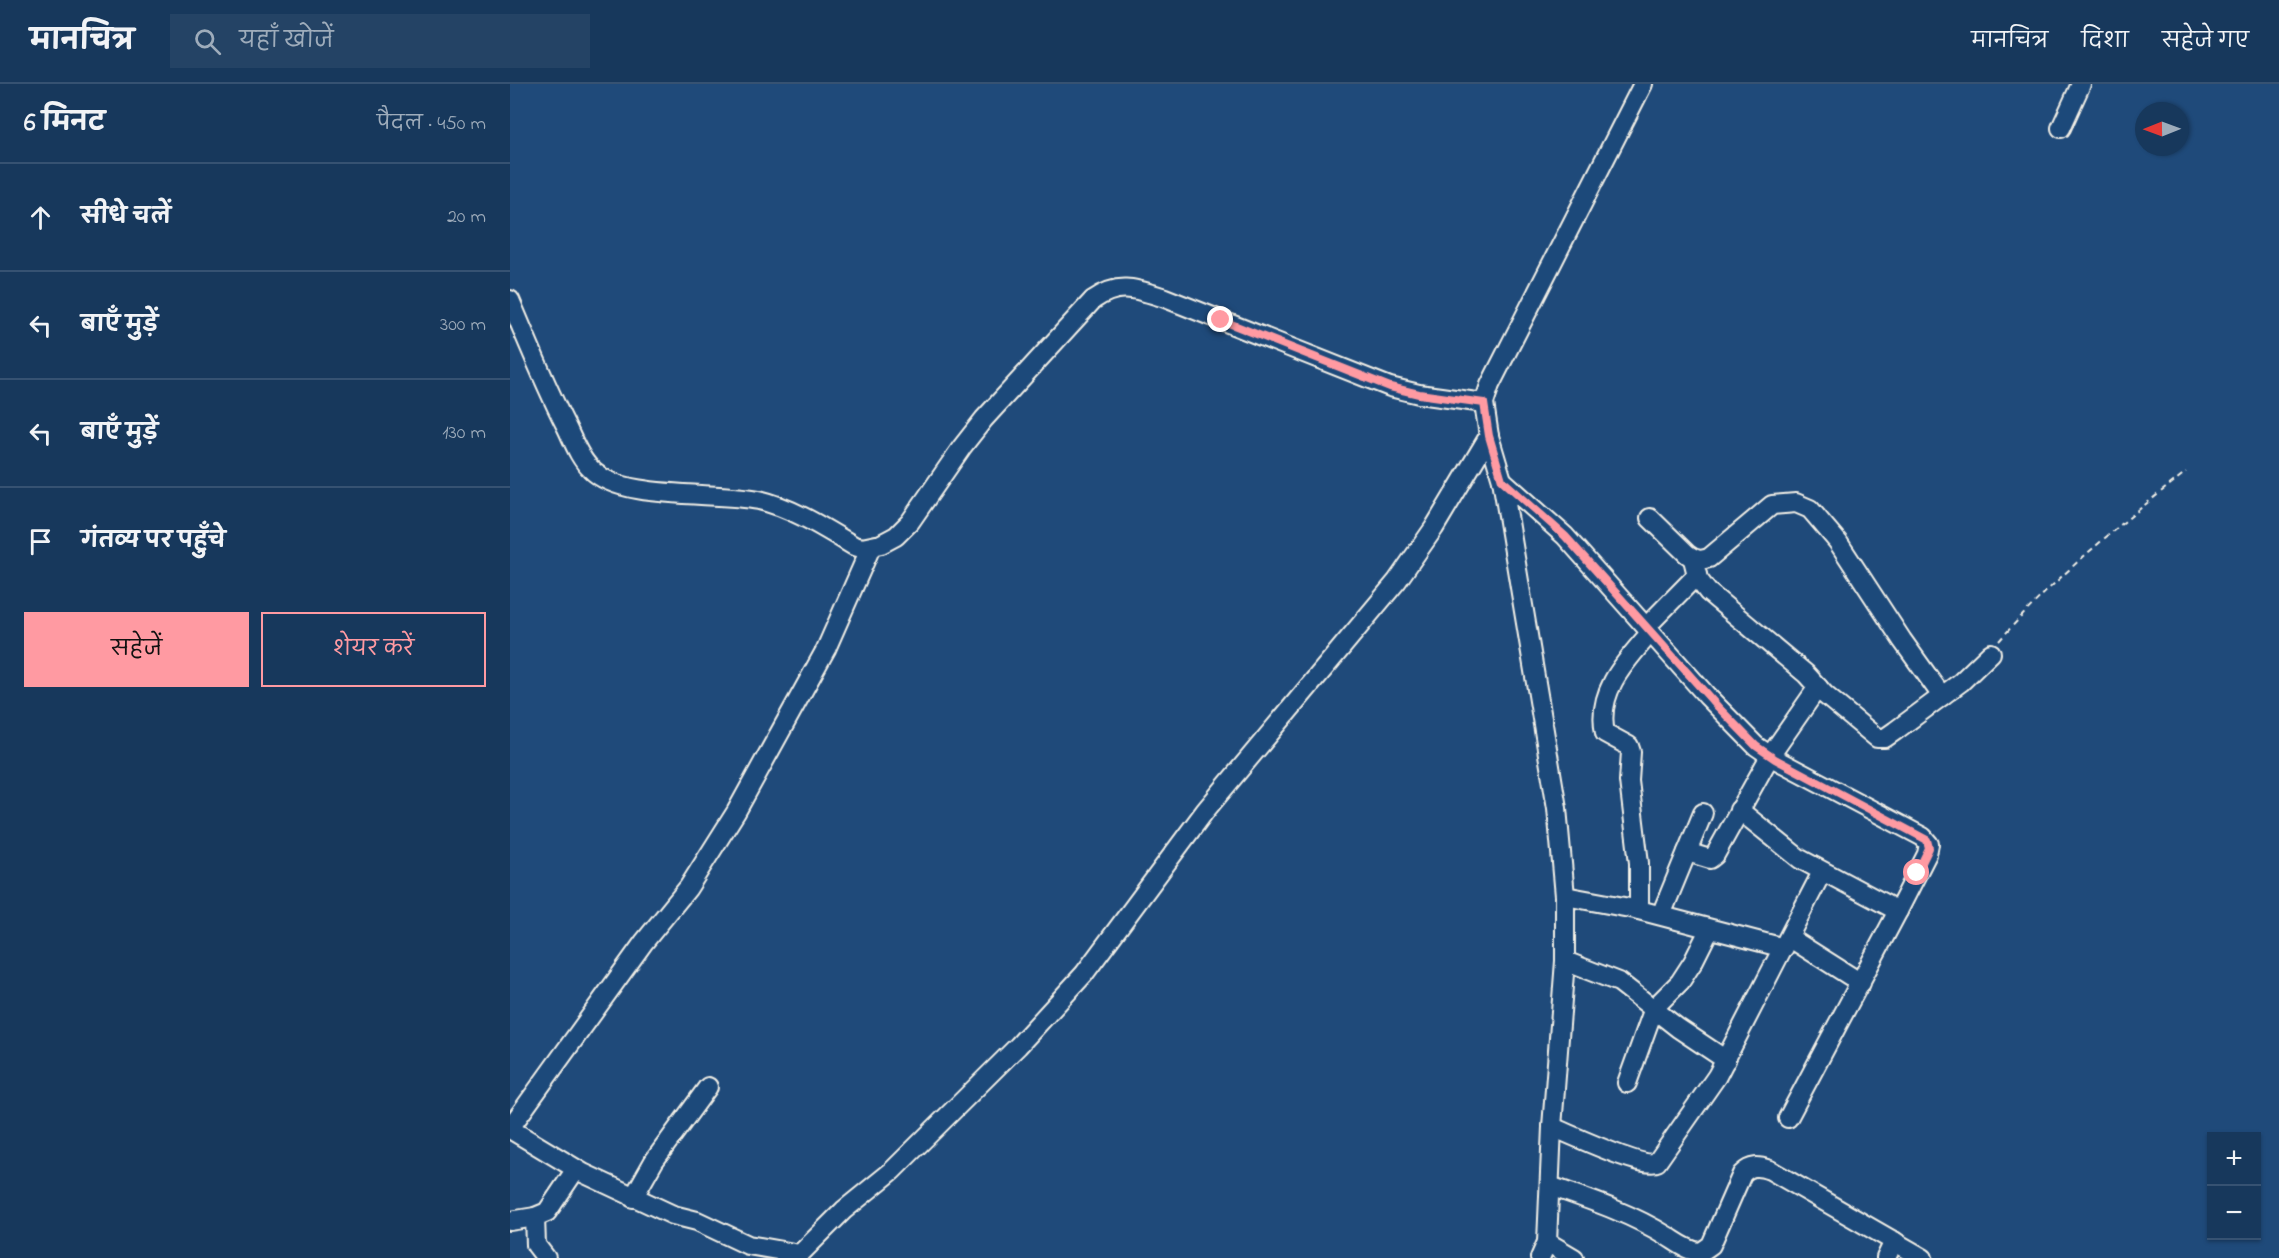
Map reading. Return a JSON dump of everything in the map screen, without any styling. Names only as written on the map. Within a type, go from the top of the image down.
[{"type":"street","points":[[1574,1258],[1543,1250],[1550,1186],[1552,1127],[1565,961],[1565,896],[1557,808],[1502,480],[1489,436],[1484,403],[1490,386],[1643,84]]},
{"type":"street","points":[[2061,128],[2081,84]]},
{"type":"street","points":[[510,300],[573,441],[589,468],[600,477],[634,489],[741,497],[762,501],[787,509],[854,546],[871,547],[896,536],[910,522],[984,419],[1093,300],[1104,292],[1114,289],[1138,289],[1166,298],[1390,387],[1419,394],[1484,403]]},
{"type":"street","points":[[871,547],[825,650],[736,812],[687,888],[644,942],[510,1128],[576,1169],[633,1198],[673,1215],[697,1221],[748,1245],[798,1256],[844,1210],[892,1172],[1018,1046],[1084,974],[1205,811],[1391,590],[1434,528],[1489,436]]},
{"type":"street","points":[[1502,480],[1565,536],[1729,719],[1756,746],[1770,756],[1927,840],[1929,848],[1927,854],[1788,1118]]},
{"type":"street","points":[[1639,910],[1639,863],[1629,781],[1631,752],[1629,746],[1605,733],[1607,696],[1612,680],[1695,567],[1772,505],[1785,502],[1802,505],[1815,514],[1838,542],[1902,640],[1942,696]]},
{"type":"street","points":[[1650,518],[1695,567],[1702,586],[1708,592],[1806,674],[1869,733],[1881,739],[1895,732],[1974,671],[1990,653]]},
{"type":"street","points":[[1687,852],[1707,859],[1713,858],[1770,756],[1818,687]]},
{"type":"street","points":[[1739,810],[1783,847],[1822,872],[1898,911]]},
{"type":"street","points":[[1661,915],[1703,813]]},
{"type":"street","points":[[1552,1127],[1633,1160],[1655,1164],[1718,1077],[1822,872]]},
{"type":"street","points":[[1565,896],[1661,915],[1709,930],[1787,943],[1861,983]]},
{"type":"street","points":[[1628,1083],[1654,1008],[1680,982],[1709,930]]},
{"type":"street","points":[[1565,961],[1620,982],[1678,1028],[1726,1060]]},
{"type":"street","points":[[633,1198],[654,1161],[708,1087]]},
{"type":"street","points":[[1550,1186],[1613,1208],[1654,1227],[1691,1250],[1701,1252],[1711,1245],[1742,1174],[1748,1169],[1760,1167],[1770,1170],[1923,1258]]},
{"type":"street","points":[[510,1221],[536,1217],[547,1212],[576,1169]]},
{"type":"street","points":[[536,1217],[536,1245],[546,1258]]},
{"type":"street","points":[[1886,1258],[1894,1241]]},
{"type":"path","points":[[1990,653],[2033,606],[2088,554],[2124,521],[2186,472]]},
{"type":"route","points":[[1221,320],[1390,387],[1419,394],[1484,403],[1489,436],[1502,480],[1565,536],[1707,696],[1756,746],[1775,759],[1927,840],[1929,848],[1917,873]]}]
